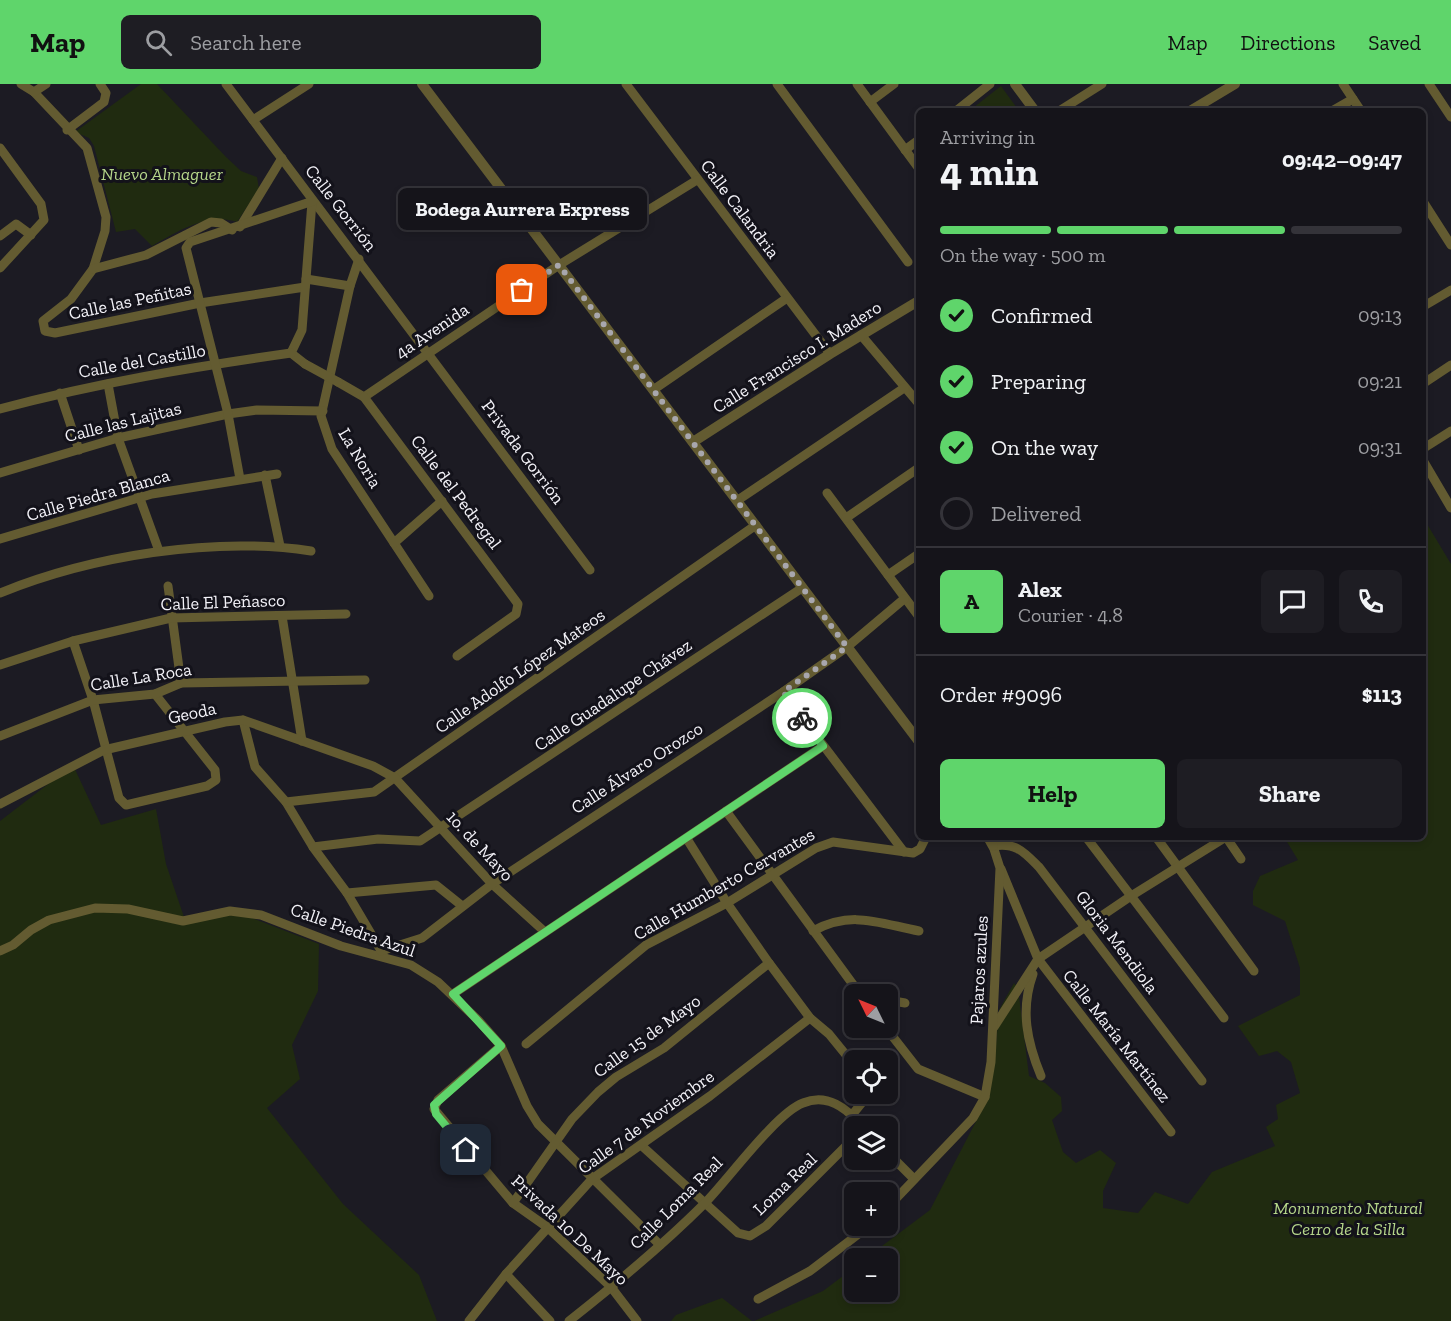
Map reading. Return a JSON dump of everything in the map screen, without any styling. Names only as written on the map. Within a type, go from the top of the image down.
[{"type":"street","points":[[21,84],[34,92],[89,152],[106,217],[105,231],[93,269]]},
{"type":"street","points":[[34,92],[46,84]]},
{"type":"street","points":[[67,130],[105,100],[106,93],[100,84]]},
{"type":"street","name":"Calle Gorrión","points":[[226,84],[429,353]]},
{"type":"street","points":[[253,120],[309,84]]},
{"type":"street","points":[[422,84],[916,738]]},
{"type":"street","name":"Calle Calandria","points":[[626,84],[830,354]]},
{"type":"street","points":[[777,84],[908,262]]},
{"type":"street","points":[[856,84],[916,165]]},
{"type":"street","points":[[870,102],[894,84]]},
{"type":"street","points":[[960,108],[990,84]]},
{"type":"street","points":[[1015,84],[1033,108]]},
{"type":"street","points":[[1064,108],[1102,84]]},
{"type":"street","points":[[1195,108],[1234,84]]},
{"type":"street","points":[[1343,84],[1359,108]]},
{"type":"street","points":[[1429,84],[1451,117]]},
{"type":"street","points":[[1337,108],[1353,99]]},
{"type":"street","points":[[905,150],[916,142]]},
{"type":"street","points":[[0,148],[44,211],[44,220],[0,267]]},
{"type":"street","points":[[236,229],[282,159]]},
{"type":"street","name":"4a Avenida","points":[[364,397],[559,265],[697,180]]},
{"type":"street","points":[[240,479],[228,414],[186,253],[190,242],[236,229],[313,201],[302,330],[291,353],[304,364],[364,397]]},
{"type":"street","points":[[1428,218],[1451,245]]},
{"type":"street","points":[[93,269],[146,255],[212,222],[236,229]]},
{"type":"street","points":[[0,236],[16,224],[31,235]]},
{"type":"street","points":[[350,286],[359,259]]},
{"type":"street","name":"Calle las Peñitas","points":[[93,269],[71,299],[43,321],[42,327],[45,330],[55,333],[306,283],[350,286]]},
{"type":"street","name":"La Noria","points":[[350,286],[322,424],[332,449],[429,596]]},
{"type":"street","points":[[1426,305],[1451,290]]},
{"type":"street","points":[[653,390],[787,298]]},
{"type":"street","name":"Calle Francisco I. Madero","points":[[693,442],[830,354],[916,302]]},
{"type":"street","points":[[861,335],[916,401]]},
{"type":"street","name":"Calle del Castillo","points":[[0,409],[60,393],[214,364],[291,353]]},
{"type":"street","name":"Privada Gorrión","points":[[429,353],[590,570]]},
{"type":"street","points":[[1426,382],[1451,366]]},
{"type":"street","points":[[108,384],[118,438],[159,551]]},
{"type":"street","points":[[738,500],[904,388]]},
{"type":"street","points":[[60,393],[79,450]]},
{"type":"street","name":"Calle del Pedregal","points":[[364,397],[519,607],[516,614],[457,656]]},
{"type":"street","name":"Calle las Lajitas","points":[[0,473],[118,438],[228,414],[256,410],[323,411]]},
{"type":"street","points":[[1426,447],[1451,431]]},
{"type":"street","points":[[1426,465],[1450,505]]},
{"type":"street","points":[[846,518],[916,470]]},
{"type":"street","name":"Calle Piedra Blanca","points":[[0,539],[138,498],[277,474]]},
{"type":"street","points":[[265,475],[280,546]]},
{"type":"street","points":[[827,494],[916,613]]},
{"type":"street","points":[[394,543],[442,501]]},
{"type":"street","name":"Calle Adolfo López Mateos","points":[[286,802],[364,795],[374,792],[756,525]]},
{"type":"street","points":[[0,593],[64,570],[159,551],[280,546],[311,551]]},
{"type":"street","points":[[888,575],[916,557]]},
{"type":"street","points":[[168,586],[181,684]]},
{"type":"street","name":"Calle Guadalupe Chávez","points":[[313,848],[378,839],[418,842],[442,829],[802,588]]},
{"type":"street","name":"Calle Álvaro Orozco","points":[[383,955],[422,938],[448,919],[461,905],[783,692],[847,647],[904,599]]},
{"type":"street","name":"Calle El Peñasco","points":[[0,665],[73,641],[171,618],[346,614]]},
{"type":"street","points":[[282,616],[291,684],[302,741]]},
{"type":"street","points":[[73,641],[93,700],[104,750],[119,798],[131,805],[207,786],[216,780],[215,770],[155,694]]},
{"type":"street","name":"Calle La Roca","points":[[0,736],[93,700],[155,694],[181,684],[291,684],[365,680]]},
{"type":"street","points":[[783,692],[904,852],[913,853],[920,849],[924,840]]},
{"type":"street","points":[[243,720],[255,767],[286,802],[313,848],[347,893],[383,955]]},
{"type":"street","name":"Geoda","points":[[0,804],[104,750],[183,731],[243,720],[373,765],[395,778]]},
{"type":"street","points":[[453,994],[823,746]]},
{"type":"street","name":"1o. de Mayo","points":[[395,778],[492,884],[545,932]]},
{"type":"street","points":[[0,811],[17,795]]},
{"type":"street","points":[[726,811],[771,876],[853,984]]},
{"type":"street","points":[[687,839],[727,903],[769,963],[810,1018],[829,1034],[844,1052]]},
{"type":"street","points":[[1088,840],[1224,1018]]},
{"type":"street","points":[[1158,840],[1254,971]]},
{"type":"street","points":[[993,1029],[1036,962],[1131,896],[1221,840]]},
{"type":"street","points":[[1228,840],[1241,860]]},
{"type":"street","name":"Calle Humberto Cervantes","points":[[526,1044],[646,945],[727,903],[816,848],[833,842],[904,852]]},
{"type":"street","name":"Pajaros azules","points":[[985,1097],[992,1062],[1000,868],[991,842]]},
{"type":"street","name":"Gloria Mendiola","points":[[991,842],[1011,844],[1023,850],[1039,867],[1202,1081]]},
{"type":"street","name":"Calle María Martínez","points":[[1000,868],[1036,962],[1171,1132]]},
{"type":"street","points":[[347,893],[435,885],[461,905]]},
{"type":"street","name":"Calle Piedra Azul","points":[[0,951],[19,942],[31,930],[48,920],[88,909],[110,907],[183,921],[216,912],[247,912],[383,955],[417,969],[453,994],[501,1046],[527,1106],[554,1142],[660,1245]]},
{"type":"street","points":[[813,931],[832,921],[854,918],[919,931]]},
{"type":"street","points":[[1036,962],[1027,999],[1025,1025],[1030,1049],[1041,1076]]},
{"type":"street","name":"Calle 15 de Mayo","points":[[513,1203],[572,1119],[616,1077],[658,1052],[769,963]]},
{"type":"street","points":[[898,1002],[905,1003]]},
{"type":"street","name":"Calle 7 de Noviembre","points":[[469,1321],[506,1274],[592,1179],[642,1146],[810,1018]]},
{"type":"street","points":[[894,1038],[918,1069],[985,1097],[973,1118],[898,1196]]},
{"type":"street","name":"Privada 10 De Mayo","points":[[501,1046],[438,1100],[434,1109],[513,1203],[547,1227],[611,1287],[637,1321]]},
{"type":"street","name":"Calle Loma Real","points":[[569,1321],[660,1245],[705,1203],[751,1150],[801,1103],[831,1101],[852,1115]]},
{"type":"street","points":[[852,1115],[861,1104]]},
{"type":"street","name":"Loma Real","points":[[642,1146],[738,1233],[750,1236],[757,1233],[844,1148]]},
{"type":"street","points":[[898,1163],[914,1179]]},
{"type":"street","points":[[758,1299],[810,1271],[856,1236]]},
{"type":"street","points":[[506,1274],[550,1321]]},
{"type":"green space","name":"Nuevo Almaguer","points":[[141,84],[157,84],[241,171],[257,177],[259,189],[237,222],[215,220],[193,225],[152,246],[135,229],[116,232],[94,146],[89,138],[75,132]]},
{"type":"green space","points":[[1001,86],[1017,108],[973,108]]},
{"type":"green space","name":"Monumento Natural Cerro de la Silla","points":[[1426,522],[1451,564],[1451,1321],[754,1321],[823,1291],[844,1275],[844,1302],[898,1302],[898,1248],[879,1248],[930,1210],[984,1106],[995,1056],[999,1010],[1014,983],[1018,988],[1029,1076],[1045,1083],[1061,1097],[1062,1111],[1052,1120],[1063,1152],[1076,1163],[1100,1150],[1116,1163],[1103,1191],[1103,1208],[1138,1213],[1155,1192],[1188,1204],[1212,1172],[1275,1146],[1266,1127],[1278,1119],[1276,1105],[1300,1093],[1291,1062],[1277,1051],[1259,1056],[1238,1026],[1300,995],[1300,968],[1285,921],[1253,905],[1253,891],[1260,876],[1298,860],[1286,840],[1426,840]]},
{"type":"green space","points":[[73,765],[101,825],[156,809],[166,864],[184,917],[242,914],[319,944],[318,991],[292,1045],[300,1079],[267,1108],[343,1204],[419,1275],[437,1321],[0,1321],[0,821]]},
{"type":"green space","points":[[722,1298],[752,1321],[671,1321],[676,1315]]},
{"type":"way so far","points":[[522,290],[559,265],[847,647],[783,692],[802,718]]},
{"type":"place","name":"Bodega Aurrera Express","points":[[522,290]]},
{"type":"route","points":[[466,1150],[436,1114],[434,1105],[501,1046],[453,994],[823,746],[802,718]]}]
